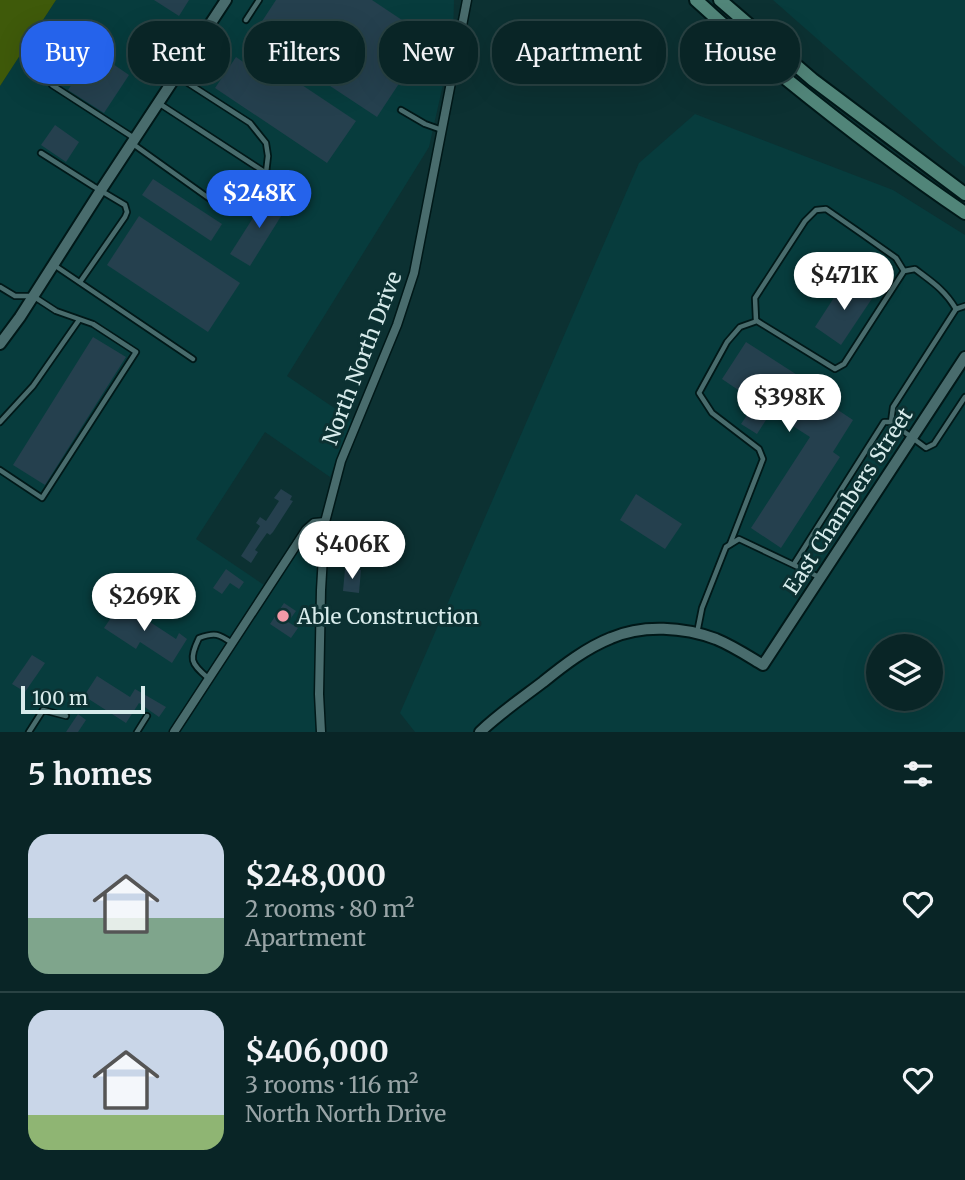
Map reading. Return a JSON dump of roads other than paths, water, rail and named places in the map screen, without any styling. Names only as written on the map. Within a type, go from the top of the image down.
[{"type":"main road","points":[[696,0],[803,93],[965,214]]},
{"type":"main road","points":[[720,0],[813,80],[965,194]]},
{"type":"street","points":[[212,21],[226,0]]},
{"type":"street","name":"North North Drive","points":[[321,732],[321,590],[326,522],[341,461],[408,295],[425,225],[467,0]]},
{"type":"street","points":[[0,344],[172,84]]},
{"type":"street","name":"East Chambers Street","points":[[697,634],[730,645],[763,665],[965,357]]},
{"type":"street","points":[[174,732],[306,530],[314,523],[326,522]]},
{"type":"street","points":[[481,732],[569,662],[609,638],[642,630],[673,630],[697,634]]},
{"type":"lane","points":[[246,20],[259,0]]},
{"type":"lane","points":[[52,85],[134,141],[224,209],[232,210],[243,205],[266,173],[266,143],[250,123],[189,84]]},
{"type":"lane","points":[[159,103],[266,173]]},
{"type":"lane","points":[[401,110],[418,121],[443,130]]},
{"type":"lane","points":[[41,153],[125,205],[127,212],[80,282]]},
{"type":"lane","points":[[757,321],[755,298],[805,221],[816,210],[826,209],[896,258],[904,271]]},
{"type":"lane","points":[[54,265],[192,359]]},
{"type":"lane","points":[[757,321],[835,369],[844,364],[904,271],[915,269],[947,295],[956,309]]},
{"type":"lane","points":[[0,287],[15,296],[33,296],[56,311],[93,324],[136,352],[42,498],[0,470]]},
{"type":"lane","points":[[891,422],[893,408],[956,309],[965,306]]},
{"type":"lane","points":[[0,422],[33,386],[79,320]]},
{"type":"lane","points":[[730,544],[763,459],[759,449],[712,413],[699,393],[727,342],[740,327],[757,321]]},
{"type":"lane","points":[[794,564],[884,422],[891,422],[926,448],[934,444],[965,397]]},
{"type":"lane","points":[[697,634],[702,608],[726,547],[739,539],[820,578]]},
{"type":"lane","points":[[209,678],[195,667],[193,659],[200,638],[210,633],[221,635],[232,643]]},
{"type":"lane","points":[[29,732],[43,710],[66,716]]},
{"type":"lane","points":[[137,732],[147,716]]},
{"type":"place","name":"Able Construction","points":[[283,616]]}]
